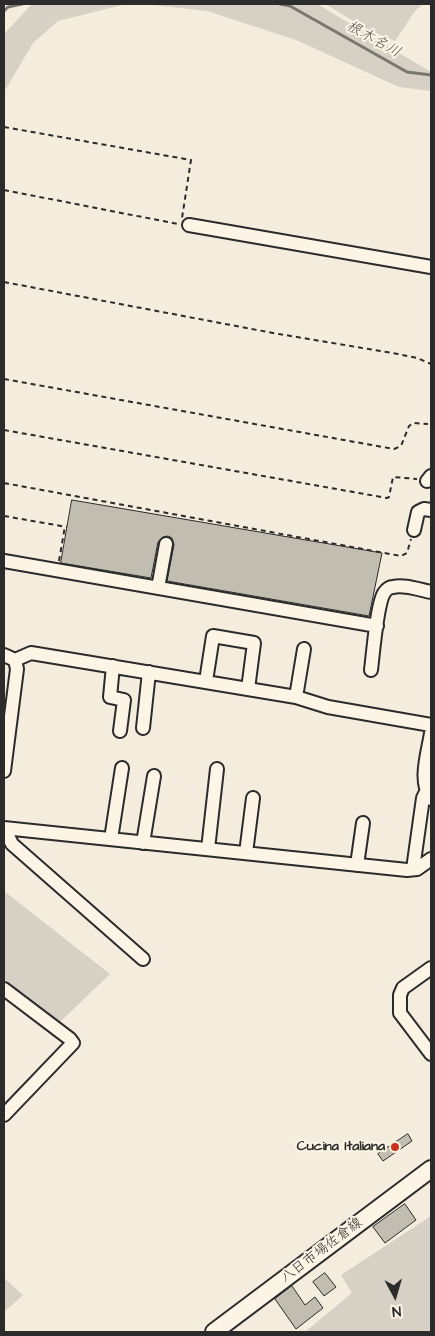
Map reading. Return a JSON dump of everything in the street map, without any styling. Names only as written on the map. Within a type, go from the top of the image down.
[{"type":"main road","name":"八日市場佐倉線","points":[[214,1332],[431,1169]]},
{"type":"street","points":[[189,225],[431,267]]},
{"type":"street","points":[[414,530],[418,512],[424,509],[431,510]]},
{"type":"street","points":[[158,588],[166,544]]},
{"type":"street","points":[[4,561],[377,626]]},
{"type":"street","points":[[371,670],[382,597],[387,590],[392,587],[401,586],[431,592]]},
{"type":"street","points":[[206,681],[213,636],[230,639],[254,644],[248,689]]},
{"type":"street","points":[[299,697],[304,649]]},
{"type":"street","points":[[4,771],[8,696],[17,669],[10,657],[31,653],[299,697],[328,707],[431,725]]},
{"type":"street","points":[[113,666],[110,697],[124,700],[120,731]]},
{"type":"street","points":[[143,728],[150,672]]},
{"type":"street","points":[[413,869],[423,798],[429,791],[424,783],[431,733]]},
{"type":"street","points":[[111,839],[122,768]]},
{"type":"street","points":[[208,849],[217,770]]},
{"type":"street","points":[[143,843],[154,776]]},
{"type":"street","points":[[246,853],[253,798]]},
{"type":"street","points":[[357,865],[363,823]]},
{"type":"street","points":[[143,959],[12,844],[6,828],[407,870],[417,869],[431,859]]},
{"type":"street","points":[[431,968],[402,988],[399,1007],[400,1013],[431,1054]]},
{"type":"street","points":[[4,989],[70,1038],[73,1043],[4,1115]]},
{"type":"path","points":[[4,127],[191,160],[181,225],[4,190]]},
{"type":"path","points":[[4,282],[263,331],[398,354],[417,358],[431,364]]},
{"type":"path","points":[[4,379],[394,449],[401,446],[408,426],[413,423],[428,424]]},
{"type":"path","points":[[4,430],[387,498],[393,477],[429,479]]},
{"type":"path","points":[[4,483],[401,556],[407,553],[414,530]]},
{"type":"path","points":[[4,516],[66,526],[57,571]]},
{"type":"shaded area","points":[[32,4],[126,4],[58,21],[33,43],[4,92],[4,34]]},
{"type":"shaded area","points":[[143,4],[317,4],[431,72],[431,91],[399,87],[296,40],[207,11]]},
{"type":"shaded area","points":[[325,4],[423,4],[415,11],[395,41],[367,29]]},
{"type":"shaded area","points":[[4,891],[110,974],[58,1024],[4,984]]},
{"type":"shaded area","points":[[431,1216],[431,1332],[305,1332],[352,1293],[341,1275]]},
{"type":"shaded area","points":[[4,1278],[23,1295],[4,1312]]},
{"type":"building","points":[[72,500],[382,553],[369,616],[167,581],[174,545],[172,538],[168,536],[163,537],[158,542],[151,578],[61,563]]},
{"type":"building","points":[[408,1134],[412,1141],[383,1161],[378,1154]]},
{"type":"building","points":[[405,1204],[416,1220],[385,1243],[373,1227]]},
{"type":"building","points":[[325,1273],[336,1287],[324,1296],[313,1282]]},
{"type":"building","points":[[292,1286],[305,1305],[315,1297],[323,1308],[296,1329],[275,1299]]},
{"type":"waterway","name":"根木名川","points":[[4,11],[8,7],[22,4]]},
{"type":"waterway","name":"根木名川","points":[[280,4],[290,6],[407,72],[431,75]]},
{"type":"place","name":"Cucina Italiana","points":[[395,1147]]}]
